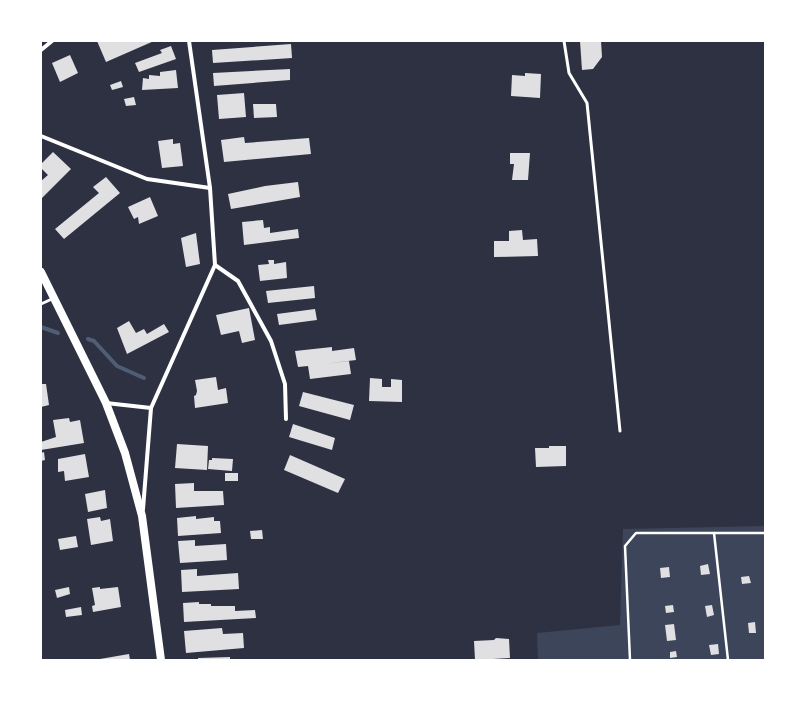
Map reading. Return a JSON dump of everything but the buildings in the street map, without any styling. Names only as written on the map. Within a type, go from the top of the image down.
[{"type":"main road","points":[[41,272],[106,403],[125,453],[142,516],[161,660]]},
{"type":"street","points":[[41,50],[52,41]]},
{"type":"street","points":[[142,516],[151,408],[214,265],[210,188],[189,41]]},
{"type":"street","points":[[41,136],[147,179],[210,188]]},
{"type":"street","points":[[214,265],[238,281],[271,341],[285,384],[286,419]]},
{"type":"street","points":[[106,403],[151,408]]},
{"type":"lane","points":[[564,41],[569,73],[587,103],[620,431]]},
{"type":"lane","points":[[41,304],[54,298]]},
{"type":"path","points":[[630,660],[625,546],[636,533],[765,533]]},
{"type":"path","points":[[714,533],[728,660]]},
{"type":"shaded area","points":[[765,526],[765,660],[538,660],[537,633],[620,625],[623,529]]},
{"type":"waterway","points":[[41,327],[58,333]]},
{"type":"waterway","points":[[88,339],[94,341],[117,366],[144,378]]}]
